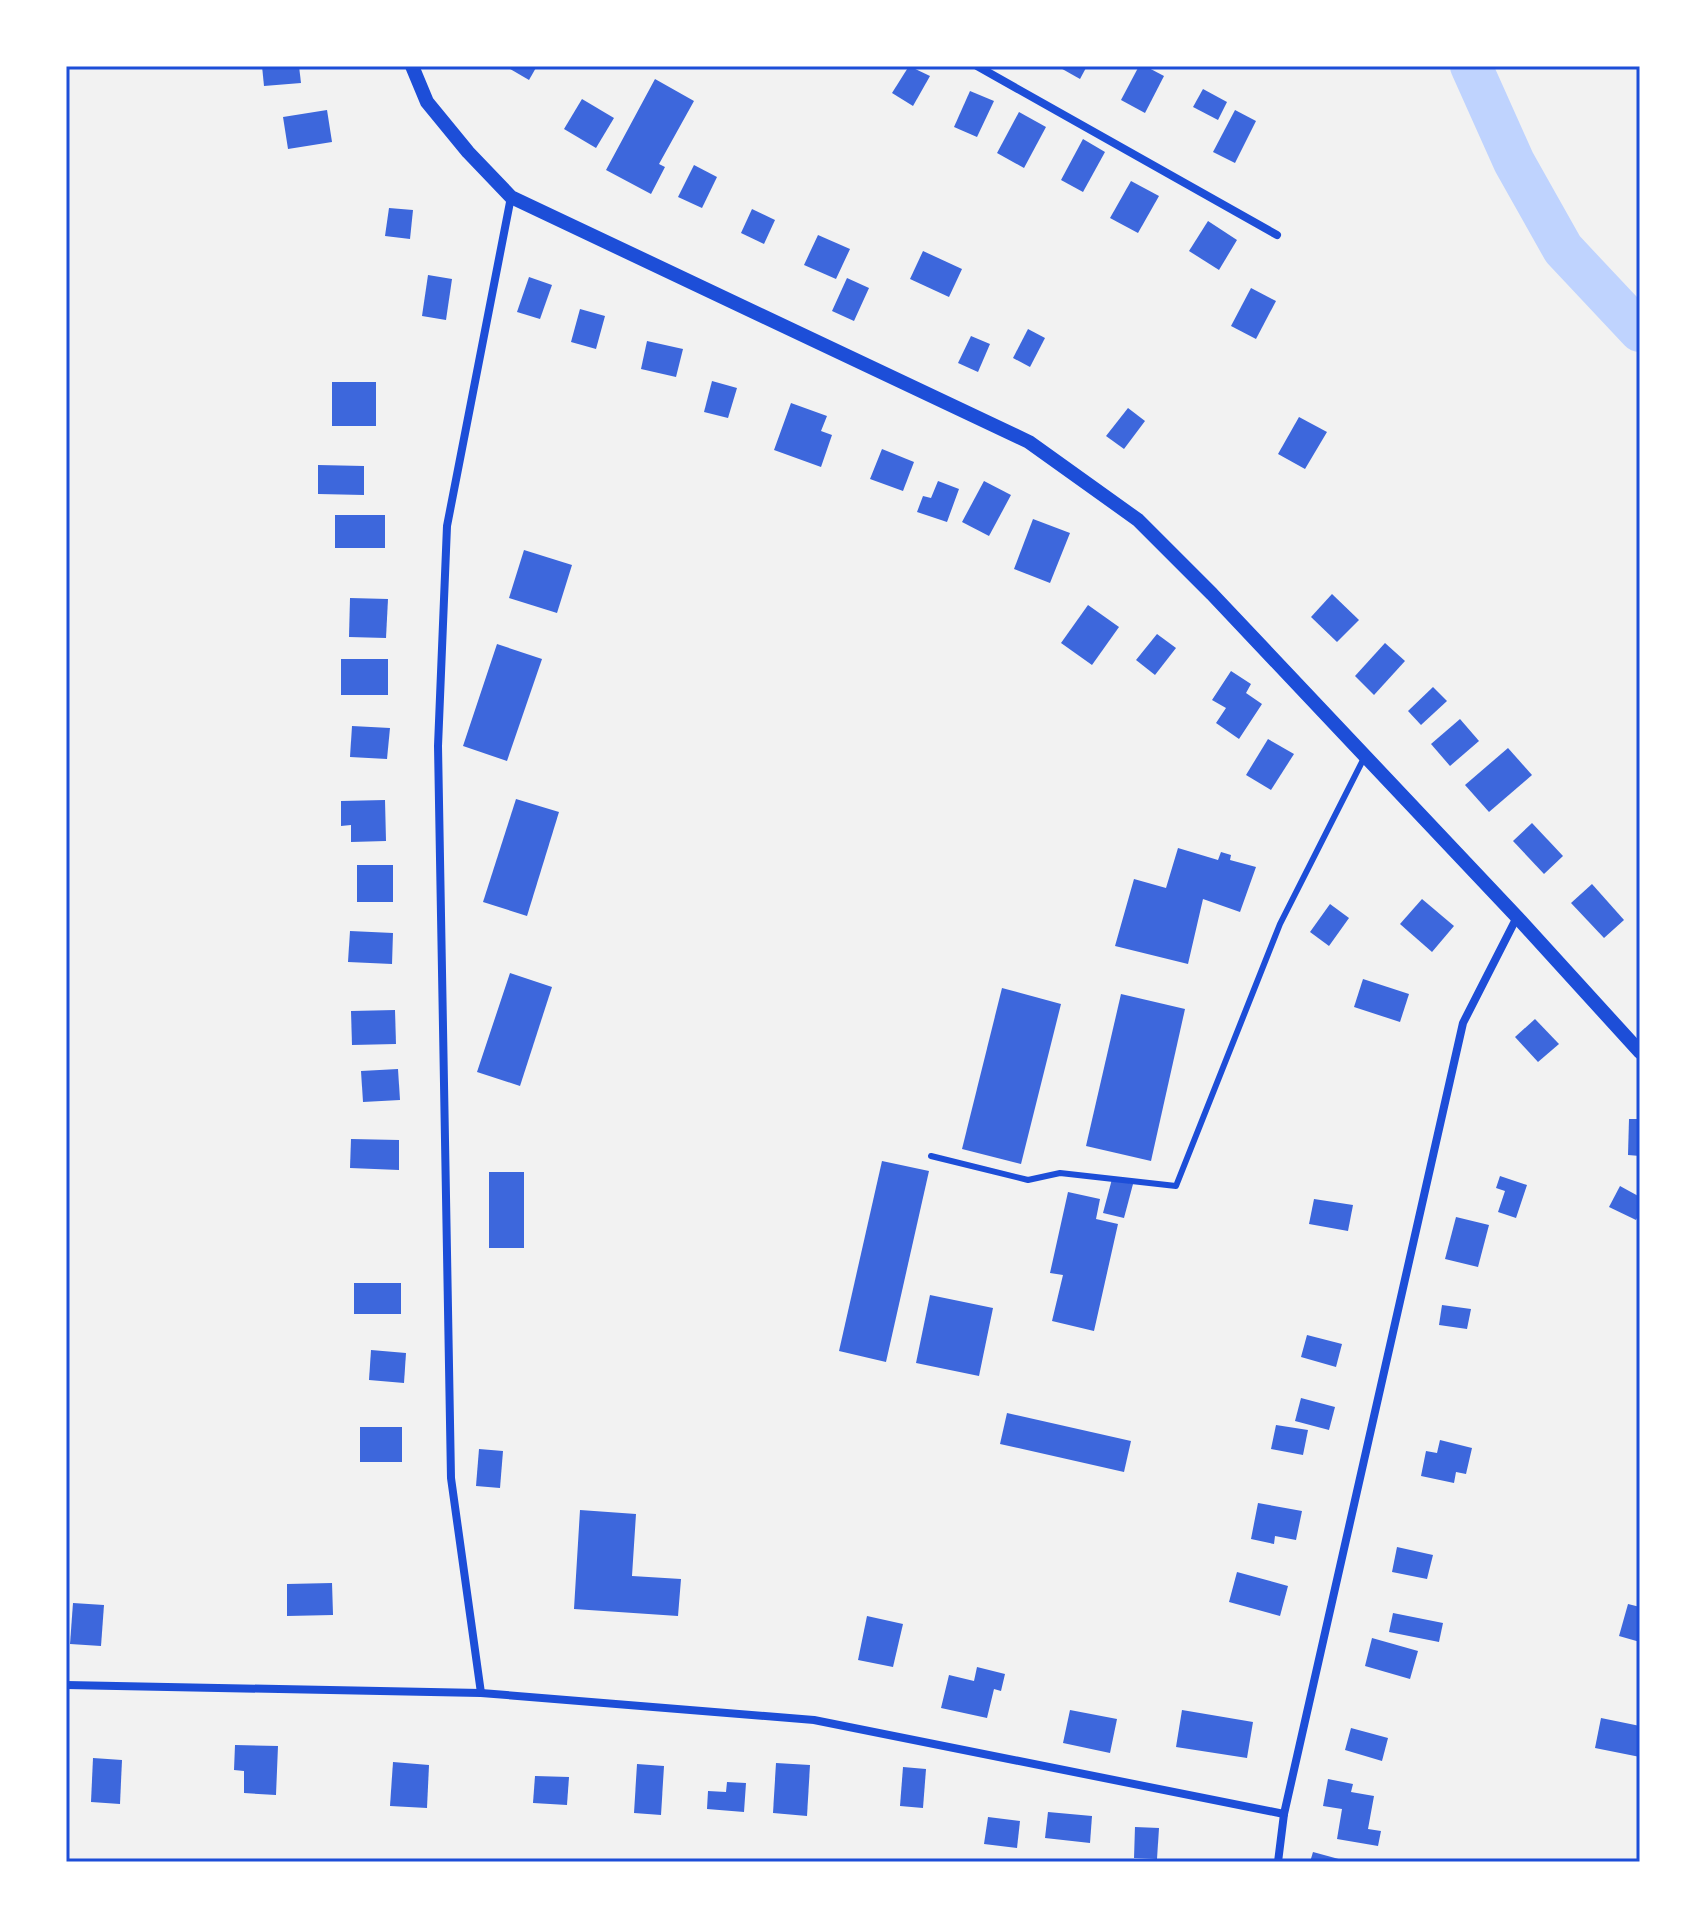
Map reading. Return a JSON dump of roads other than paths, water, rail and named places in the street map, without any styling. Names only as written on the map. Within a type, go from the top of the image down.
[{"type":"street","points":[[412,66],[427,102],[468,152],[511,197],[1029,442],[1138,520],[1212,594],[1517,917],[1640,1052]]},
{"type":"street","points":[[977,66],[1277,235]]},
{"type":"street","points":[[481,1693],[451,1478],[438,746],[447,526],[511,197]]},
{"type":"street","points":[[1278,1862],[1284,1814],[1463,1023],[1517,917]]},
{"type":"street","points":[[66,1685],[481,1693],[814,1720],[1284,1814]]},
{"type":"lane","points":[[931,1156],[1028,1180],[1060,1173],[1176,1186],[1280,924],[1365,756]]},
{"type":"waterway","points":[[1471,66],[1514,162],[1563,249],[1640,331]]}]
